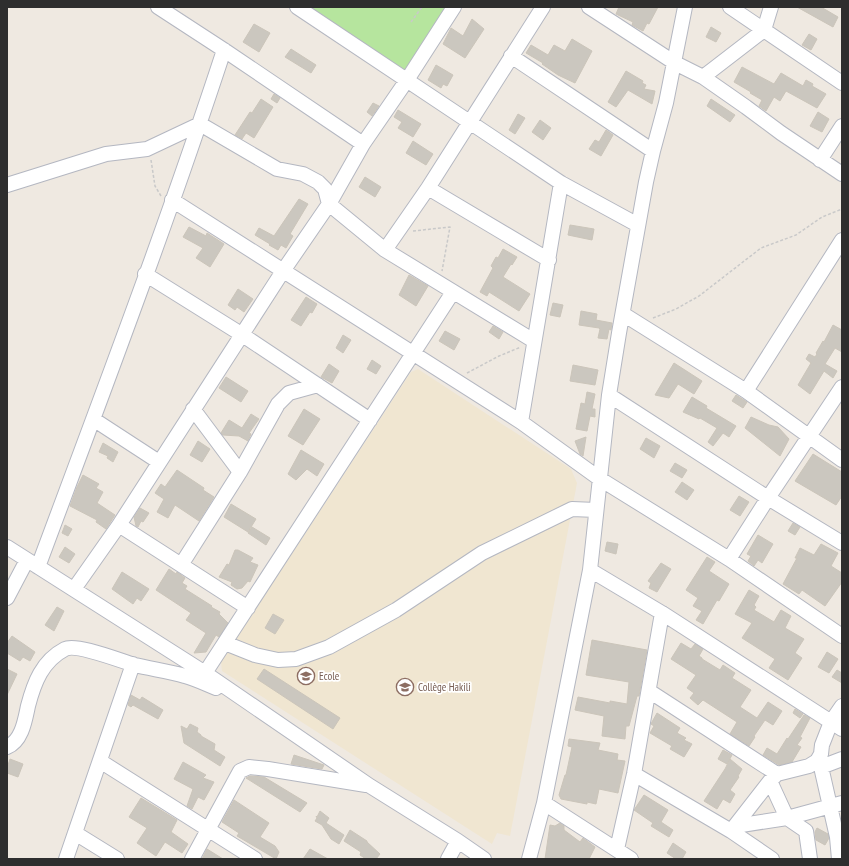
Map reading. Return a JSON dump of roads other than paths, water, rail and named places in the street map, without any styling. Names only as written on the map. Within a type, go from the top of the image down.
[{"type":"street","points":[[297,7],[561,183],[638,225]]},
{"type":"street","points":[[74,589],[119,525],[241,334],[329,204],[363,144],[407,80],[454,7]]},
{"type":"street","points":[[386,250],[428,188],[543,7]]},
{"type":"street","points":[[589,7],[675,63],[702,77],[842,174]]},
{"type":"street","points":[[529,859],[544,803],[590,570],[610,395],[638,225],[653,151],[675,63],[685,7]]},
{"type":"street","points":[[730,7],[842,83]]},
{"type":"street","points":[[702,77],[764,30],[771,7]]},
{"type":"street","points":[[163,8],[363,144]]},
{"type":"street","points":[[7,598],[33,563],[93,419],[200,124],[224,50]]},
{"type":"street","points":[[511,56],[653,151]]},
{"type":"street","points":[[7,185],[106,154],[147,149],[200,124]]},
{"type":"street","points":[[200,124],[277,169],[303,174],[318,182],[325,189],[329,204],[386,250],[534,341]]},
{"type":"street","points":[[820,160],[842,126]]},
{"type":"street","points":[[521,422],[561,183]]},
{"type":"street","points":[[428,188],[549,260]]},
{"type":"street","points":[[171,203],[283,271],[521,422],[600,479],[729,559],[842,636]]},
{"type":"street","points":[[746,391],[842,240]]},
{"type":"street","points":[[145,274],[241,334],[370,420]]},
{"type":"street","points":[[205,674],[453,292]]},
{"type":"street","points":[[623,314],[746,391],[842,460]]},
{"type":"street","points":[[181,565],[240,472],[278,404],[284,397],[293,391],[318,385]]},
{"type":"street","points":[[729,559],[842,387]]},
{"type":"street","points":[[610,395],[768,498],[840,538]]},
{"type":"street","points":[[193,410],[240,472]]},
{"type":"street","points":[[93,419],[159,462]]},
{"type":"street","points":[[225,643],[255,656],[278,660],[296,659],[329,647],[396,610],[482,553],[572,509],[596,510]]},
{"type":"street","points":[[119,525],[248,608]]},
{"type":"street","points":[[7,547],[205,674],[370,786],[484,859]]},
{"type":"street","points":[[590,570],[662,613],[837,726]]},
{"type":"street","points":[[617,849],[634,774],[662,613]]},
{"type":"street","points":[[7,747],[19,738],[32,692],[40,672],[53,658],[66,648],[77,648],[133,664],[185,676],[241,698]]},
{"type":"street","points":[[66,859],[133,664]]},
{"type":"street","points":[[649,691],[774,777],[787,818],[806,831],[810,859]]},
{"type":"street","points":[[841,858],[837,837],[836,805],[820,762],[822,745],[837,726],[842,706]]},
{"type":"street","points":[[733,828],[774,777],[809,766],[818,761],[842,759]]},
{"type":"street","points":[[100,760],[255,859]]},
{"type":"street","points":[[192,859],[240,771],[250,767],[268,769],[370,786]]},
{"type":"street","points":[[634,774],[733,828],[772,859]]},
{"type":"street","points":[[544,803],[631,859]]},
{"type":"street","points":[[733,828],[787,818],[836,805]]},
{"type":"street","points":[[75,833],[116,859]]},
{"type":"street","points":[[448,859],[458,841]]},
{"type":"place","name":"Ecole","points":[[306,676]]},
{"type":"place","name":"Collège Hakili","points":[[405,687]]}]
